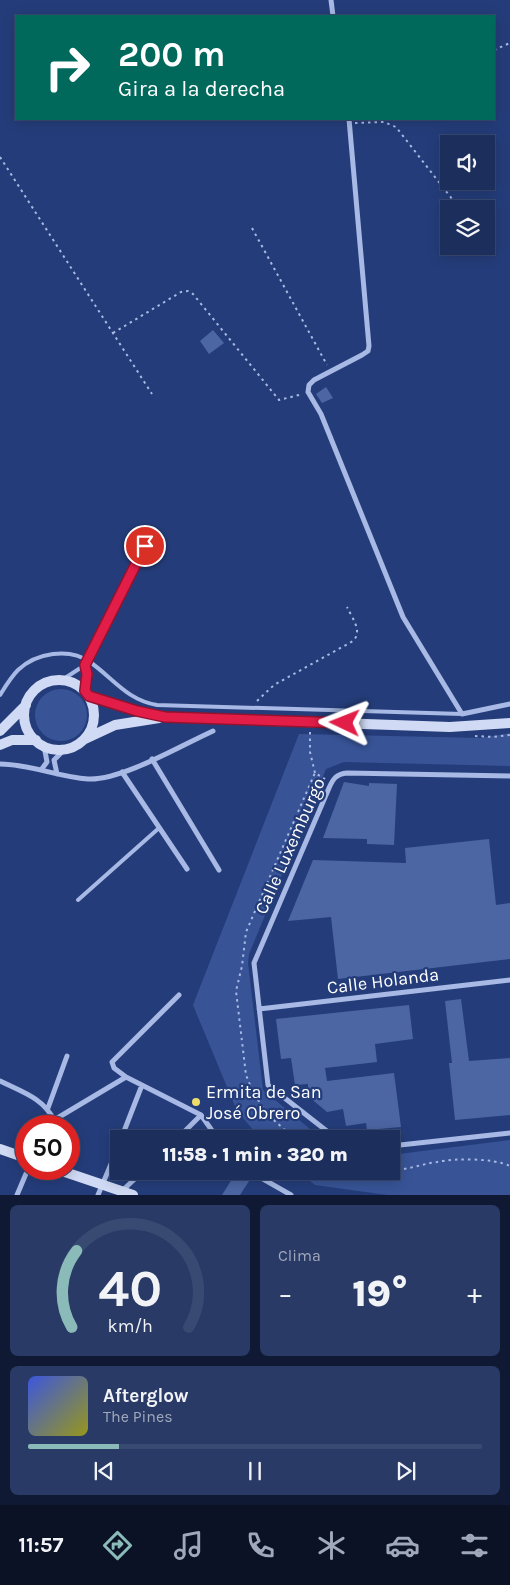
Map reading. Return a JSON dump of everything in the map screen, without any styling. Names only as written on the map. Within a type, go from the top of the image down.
[{"type":"main road","points":[[0,731],[26,705],[37,688],[48,681],[62,680],[78,685],[87,693],[137,711],[165,717],[311,726],[450,726],[510,723]]},
{"type":"main road","points":[[84,740],[91,730],[94,719],[93,707],[87,693]]},
{"type":"main road","points":[[26,705],[27,728],[40,743]]},
{"type":"main road","points":[[0,745],[12,740],[40,743],[65,749],[116,725],[165,717]]},
{"type":"main road","points":[[0,1149],[15,1155]]},
{"type":"main road","points":[[80,1177],[133,1195]]},
{"type":"street","points":[[331,0],[333,15]]},
{"type":"street","points":[[350,122],[370,337],[368,351],[309,385],[308,392],[321,414],[403,616],[462,714],[510,704]]},
{"type":"street","points":[[0,764],[88,779],[122,772],[213,731]]},
{"type":"street","points":[[40,743],[47,762],[41,770]]},
{"type":"street","points":[[57,774],[54,760],[65,749]]},
{"type":"street","points":[[152,759],[219,870]]},
{"type":"street","points":[[122,772],[187,869]]},
{"type":"street","name":"Calle Luxemburgo","points":[[326,1130],[268,1085],[254,963],[334,777],[347,772],[510,776]]},
{"type":"street","name":"Calle Holanda","points":[[260,1009],[510,980]]},
{"type":"street","points":[[179,994],[112,1062],[114,1068],[126,1077],[201,1116],[211,1130]]},
{"type":"street","points":[[48,1108],[67,1056]]},
{"type":"street","points":[[62,1115],[126,1077]]},
{"type":"street","points":[[0,1082],[38,1099],[48,1108],[52,1115]]},
{"type":"street","points":[[124,1130],[142,1085]]},
{"type":"street","points":[[186,1130],[201,1116]]},
{"type":"street","points":[[400,1145],[510,1133]]},
{"type":"street","points":[[98,1195],[110,1168]]},
{"type":"street","points":[[17,1195],[23,1180]]},
{"type":"street","points":[[122,1191],[134,1180]]},
{"type":"street","points":[[261,1180],[278,1192],[291,1195]]},
{"type":"lane","points":[[87,693],[87,663],[154,529]]},
{"type":"lane","points":[[0,695],[18,670],[34,660],[50,654],[65,653],[87,663],[126,694],[146,703],[252,709],[462,714]]},
{"type":"lane","points":[[62,680],[87,663]]},
{"type":"lane","points":[[78,900],[159,828]]},
{"type":"path","points":[[495,50],[510,43]]},
{"type":"path","points":[[350,122],[384,122],[396,127],[453,200]]},
{"type":"path","points":[[0,157],[152,394]]},
{"type":"path","points":[[252,228],[331,372]]},
{"type":"path","points":[[113,333],[181,292],[188,291],[193,294],[279,400],[308,392]]},
{"type":"path","points":[[252,709],[262,695],[274,685],[353,641],[358,631],[347,607]]},
{"type":"path","points":[[302,731],[311,726]]},
{"type":"path","points":[[311,726],[310,752],[315,773]]},
{"type":"path","points":[[468,735],[493,737],[510,735]]},
{"type":"path","points":[[400,1169],[438,1161],[489,1161],[510,1166]]},
{"type":"shaded area","points":[[61,689],[71,691],[79,697],[85,705],[87,715],[85,725],[79,733],[71,739],[61,741],[51,739],[43,733],[37,725],[35,715],[37,705],[43,697],[51,691]]},
{"type":"shaded area","points":[[510,733],[510,766],[344,762],[326,769],[249,954],[248,963],[263,1090],[311,1130],[253,1130],[237,1111],[193,1005],[299,734],[481,738]]},
{"type":"shaded area","points":[[510,1140],[510,1195],[387,1195],[315,1185],[309,1180],[400,1180],[400,1154]]},
{"type":"building","points":[[213,330],[224,343],[209,354],[200,341]]},
{"type":"building","points":[[326,387],[333,398],[322,403],[316,394]]},
{"type":"building","points":[[344,782],[369,786],[369,783],[397,784],[394,845],[367,844],[367,839],[323,838]]},
{"type":"building","points":[[489,839],[496,905],[510,903],[510,959],[338,979],[331,917],[288,921],[313,860],[406,863],[405,848]]},
{"type":"building","points":[[461,999],[469,1061],[510,1058],[510,1115],[455,1120],[449,1063],[452,1063],[445,1001]]},
{"type":"building","points":[[409,1005],[413,1039],[375,1044],[377,1062],[325,1068],[327,1081],[394,1073],[401,1127],[367,1130],[366,1123],[346,1126],[343,1109],[327,1112],[308,1096],[308,1084],[295,1085],[291,1058],[281,1059],[276,1019]]},
{"type":"building","points":[[231,1180],[250,1180],[240,1195],[222,1195]]},
{"type":"place","name":"Ermita de San José Obrero","points":[[196,1102]]},
{"type":"route","points":[[145,546],[85,665],[87,674],[85,691],[89,696],[137,711],[165,717],[345,723]]}]
